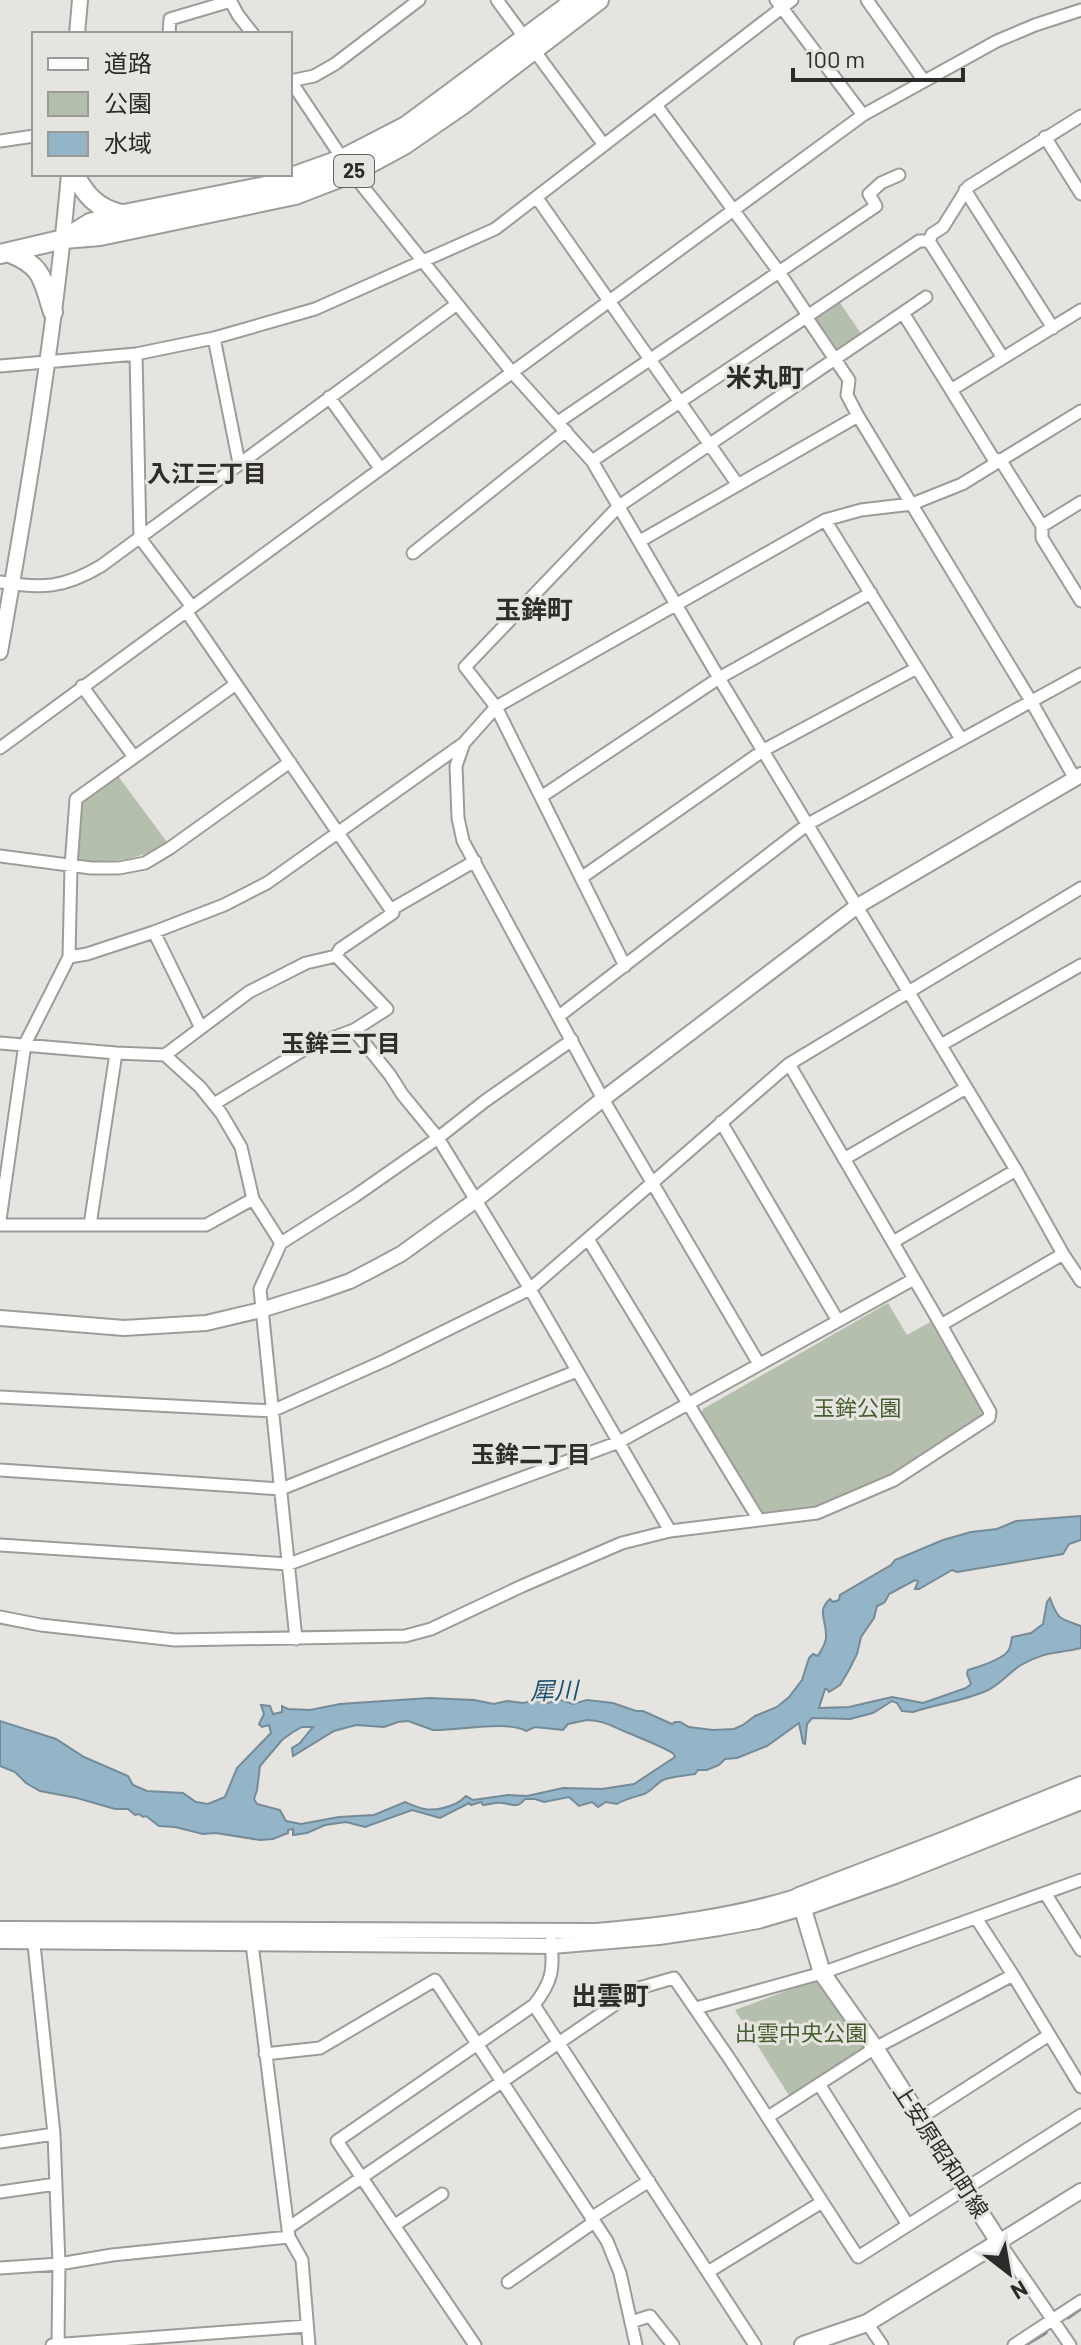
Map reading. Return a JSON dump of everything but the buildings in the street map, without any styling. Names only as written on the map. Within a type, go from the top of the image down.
[{"type":"main road","name":"25","points":[[64,239],[90,223],[347,166],[404,145],[462,105],[576,0]]},
{"type":"main road","name":"25","points":[[529,43],[599,0]]},
{"type":"main road","name":"25","points":[[5,253],[295,195],[347,166]]},
{"type":"main road","points":[[73,176],[88,197],[99,206],[124,214]]},
{"type":"main road","points":[[5,253],[33,264],[41,274],[53,312]]},
{"type":"main road","points":[[800,1902],[1081,1786]]},
{"type":"main road","points":[[800,1902],[895,1875],[1081,1801]]},
{"type":"main road","name":"上安原昭和町線","points":[[800,1902],[822,1973],[875,2048],[999,2242],[867,2323],[803,2345]]},
{"type":"street","points":[[77,32],[80,0]]},
{"type":"street","points":[[292,81],[314,76],[335,64],[419,0]]},
{"type":"street","points":[[497,0],[604,145]]},
{"type":"street","points":[[867,0],[924,81]]},
{"type":"street","points":[[169,32],[170,19],[230,1],[251,32]]},
{"type":"street","points":[[0,366],[136,354],[214,338],[315,309],[495,229],[783,3],[863,115]]},
{"type":"street","points":[[0,748],[863,115],[997,41],[1081,10]]},
{"type":"street","points":[[292,84],[347,166],[511,371],[592,461],[1081,1281]]},
{"type":"street","points":[[0,1318],[124,1328],[206,1323],[261,1310],[350,1281],[401,1254],[476,1200],[603,1099],[856,907],[1078,777],[858,416],[847,395],[849,380],[779,272],[656,105]]},
{"type":"street","points":[[929,241],[932,234],[943,227],[968,187],[1081,116]]},
{"type":"street","points":[[0,141],[32,136]]},
{"type":"street","points":[[1045,137],[1081,194]]},
{"type":"street","points":[[413,553],[562,427],[650,360],[876,206],[869,194],[881,183],[899,175]]},
{"type":"street","points":[[0,652],[6,583],[47,363],[72,176]]},
{"type":"street","points":[[965,190],[1053,328]]},
{"type":"street","points":[[537,198],[738,485]]},
{"type":"street","points":[[592,461],[919,241],[929,241]]},
{"type":"street","points":[[929,241],[1003,358]]},
{"type":"street","points":[[625,966],[496,707],[465,667],[619,506],[926,297]]},
{"type":"street","points":[[6,583],[59,585],[80,579],[457,304]]},
{"type":"street","points":[[951,390],[1081,310]]},
{"type":"street","points":[[903,313],[993,458],[1001,461],[1042,526],[1042,538],[1079,595]]},
{"type":"street","points":[[214,338],[239,463]]},
{"type":"street","points":[[0,1043],[165,1055],[249,992],[306,963],[336,956],[340,949],[393,913],[140,538],[136,354]]},
{"type":"street","points":[[329,397],[380,468]]},
{"type":"street","points":[[69,957],[154,932],[255,890],[464,743],[496,707],[825,520],[861,510],[912,504],[962,484],[1081,411]]},
{"type":"street","points":[[640,541],[858,416]]},
{"type":"street","points":[[1042,526],[1081,502]]},
{"type":"street","points":[[825,520],[961,739]]},
{"type":"street","points":[[541,797],[719,678],[871,593]]},
{"type":"street","points":[[581,878],[764,750],[917,668]]},
{"type":"street","points":[[559,1016],[808,824],[1081,674]]},
{"type":"street","points":[[236,684],[76,799],[69,957],[25,1044],[0,1222],[206,1225],[253,1199]]},
{"type":"street","points":[[82,686],[134,757]]},
{"type":"street","points":[[464,743],[456,766],[458,818],[463,841],[603,1099],[759,1364]]},
{"type":"street","points":[[0,856],[71,866],[119,868],[145,863],[290,762]]},
{"type":"street","points":[[392,909],[475,861]]},
{"type":"street","points":[[0,1397],[272,1411],[373,1366],[530,1289],[789,1064],[1081,888]]},
{"type":"street","points":[[154,932],[201,1028]]},
{"type":"street","points":[[214,1104],[308,1047],[354,1030],[387,1009],[336,956]]},
{"type":"street","points":[[941,1045],[1081,965]]},
{"type":"street","points":[[354,1030],[438,1138],[530,1289],[670,1531]]},
{"type":"street","points":[[296,1639],[260,1289],[281,1243],[355,1196],[572,1040]]},
{"type":"street","points":[[90,1225],[116,1053]]},
{"type":"street","points":[[165,1055],[200,1087],[241,1147],[253,1199],[281,1243]]},
{"type":"street","points":[[0,1617],[41,1625],[175,1640],[405,1636],[431,1629],[622,1543],[670,1531],[817,1513],[894,1480],[989,1418],[990,1412],[941,1325],[789,1064]]},
{"type":"street","points":[[844,1159],[966,1088]]},
{"type":"street","points":[[721,1122],[838,1321]]},
{"type":"street","points":[[893,1242],[1016,1170]]},
{"type":"street","points":[[588,1239],[759,1520]]},
{"type":"street","points":[[941,1325],[1063,1254]]},
{"type":"street","points":[[0,1545],[289,1564],[619,1442],[914,1279]]},
{"type":"street","points":[[0,1470],[281,1489],[577,1371]]},
{"type":"street","points":[[696,2008],[822,1973],[1081,1880]]},
{"type":"street","points":[[1045,1893],[1081,1950]]},
{"type":"street","points":[[0,1929],[34,1935],[551,1939],[800,1902]]},
{"type":"street","points":[[976,1918],[1081,2087]]},
{"type":"street","points":[[0,1941],[34,1935]]},
{"type":"street","points":[[34,1935],[54,2134],[59,2264],[56,2345],[307,2326]]},
{"type":"street","points":[[251,1937],[289,2232],[302,2260],[309,2345]]},
{"type":"street","points":[[475,2345],[337,2141],[534,2005],[547,1988],[553,1962],[551,1939]]},
{"type":"street","points":[[768,2117],[875,2048],[1013,1975]]},
{"type":"street","points":[[0,2268],[59,2264],[289,2232],[639,1988],[674,1978],[858,2257],[1081,2115]]},
{"type":"street","points":[[265,2054],[320,2048],[435,1980],[607,2241],[620,2273],[636,2345]]},
{"type":"street","points":[[534,2005],[755,2345]]},
{"type":"street","points":[[920,2118],[1049,2035]]},
{"type":"street","points":[[819,2084],[908,2225]]},
{"type":"street","points":[[0,2142],[54,2134]]},
{"type":"street","points":[[508,2282],[649,2181]]},
{"type":"street","points":[[0,2192],[56,2184]]},
{"type":"street","points":[[1070,2345],[999,2242],[1081,2191]]},
{"type":"street","points":[[395,2225],[442,2194]]},
{"type":"street","points":[[708,2272],[822,2202]]},
{"type":"street","points":[[1014,2345],[1081,2301]]},
{"type":"street","points":[[631,2322],[650,2316],[673,2345]]},
{"type":"street","points":[[867,2323],[882,2345]]},
{"type":"green space","points":[[838,300],[862,335],[839,352],[835,351],[814,320],[814,316]]},
{"type":"green space","points":[[118,776],[167,842],[136,857],[81,861],[78,857],[80,805]]},
{"type":"green space","name":"玉鉾公園","points":[[888,1303],[907,1335],[932,1321],[984,1412],[982,1419],[892,1477],[818,1509],[761,1516],[701,1416],[703,1409]]},
{"type":"green space","name":"出雲中央公園","points":[[818,1979],[866,2049],[790,2097],[735,2010]]},
{"type":"water","points":[[1081,1516],[1081,1540],[1069,1544],[1063,1554],[957,1572],[952,1570],[919,1589],[915,1589],[918,1581],[915,1580],[889,1594],[877,1606],[840,1685],[829,1692],[825,1689],[819,1708],[849,1707],[892,1697],[923,1703],[966,1688],[971,1684],[968,1670],[1001,1657],[1009,1649],[1012,1637],[1031,1633],[1043,1624],[1050,1598],[1060,1617],[1081,1626],[1081,1648],[1037,1657],[986,1691],[913,1712],[902,1711],[892,1701],[873,1713],[850,1719],[812,1718],[807,1724],[805,1744],[799,1723],[767,1746],[737,1758],[725,1759],[719,1765],[698,1770],[695,1774],[663,1780],[648,1792],[617,1804],[606,1802],[598,1807],[592,1802],[579,1806],[569,1797],[544,1802],[525,1799],[515,1805],[469,1803],[440,1818],[412,1810],[365,1827],[346,1822],[293,1835],[293,1829],[288,1830],[288,1833],[273,1839],[260,1840],[159,1826],[146,1816],[135,1815],[128,1809],[115,1809],[40,1791],[15,1772],[0,1766],[0,1721],[56,1739],[84,1757],[128,1776],[133,1785],[147,1791],[183,1793],[196,1802],[208,1804],[225,1797],[237,1768],[271,1733],[269,1725],[262,1727],[259,1724],[264,1714],[261,1705],[270,1706],[273,1714],[282,1712],[282,1706],[310,1710],[340,1704],[429,1698],[494,1704],[561,1700],[573,1704],[587,1700],[643,1711],[672,1724],[680,1722],[689,1727],[713,1730],[734,1729],[777,1707],[802,1680],[809,1658],[813,1654],[818,1656],[825,1642],[823,1612],[830,1599],[833,1602],[839,1600],[840,1595],[895,1560],[943,1540],[997,1529],[1016,1521]],"holes":[[[593,1720],[657,1745],[675,1757],[634,1784],[602,1789],[563,1788],[527,1796],[508,1795],[473,1800],[466,1796],[453,1805],[432,1810],[405,1802],[374,1815],[301,1824],[286,1821],[280,1810],[257,1804],[254,1799],[260,1766],[282,1740],[302,1727],[313,1727],[292,1748],[293,1756],[334,1731],[356,1725],[384,1727],[408,1721],[433,1730],[508,1726],[526,1731],[535,1727],[563,1730],[568,1724]]]},
{"type":"waterway","points":[[1068,2318],[1081,2309]]},
{"type":"waterway","points":[[1026,2345],[1046,2333]]},
{"type":"district","name":"米丸町","points":[[765,378]]},
{"type":"district","name":"入江三丁目","points":[[207,474]]},
{"type":"district","name":"玉鉾町","points":[[534,610]]},
{"type":"district","name":"玉鉾三丁目","points":[[341,1044]]},
{"type":"district","name":"玉鉾二丁目","points":[[531,1455]]},
{"type":"district","name":"出雲町","points":[[610,1996]]},
{"type":"water label","name":"犀川","points":[[554,1691]]}]
